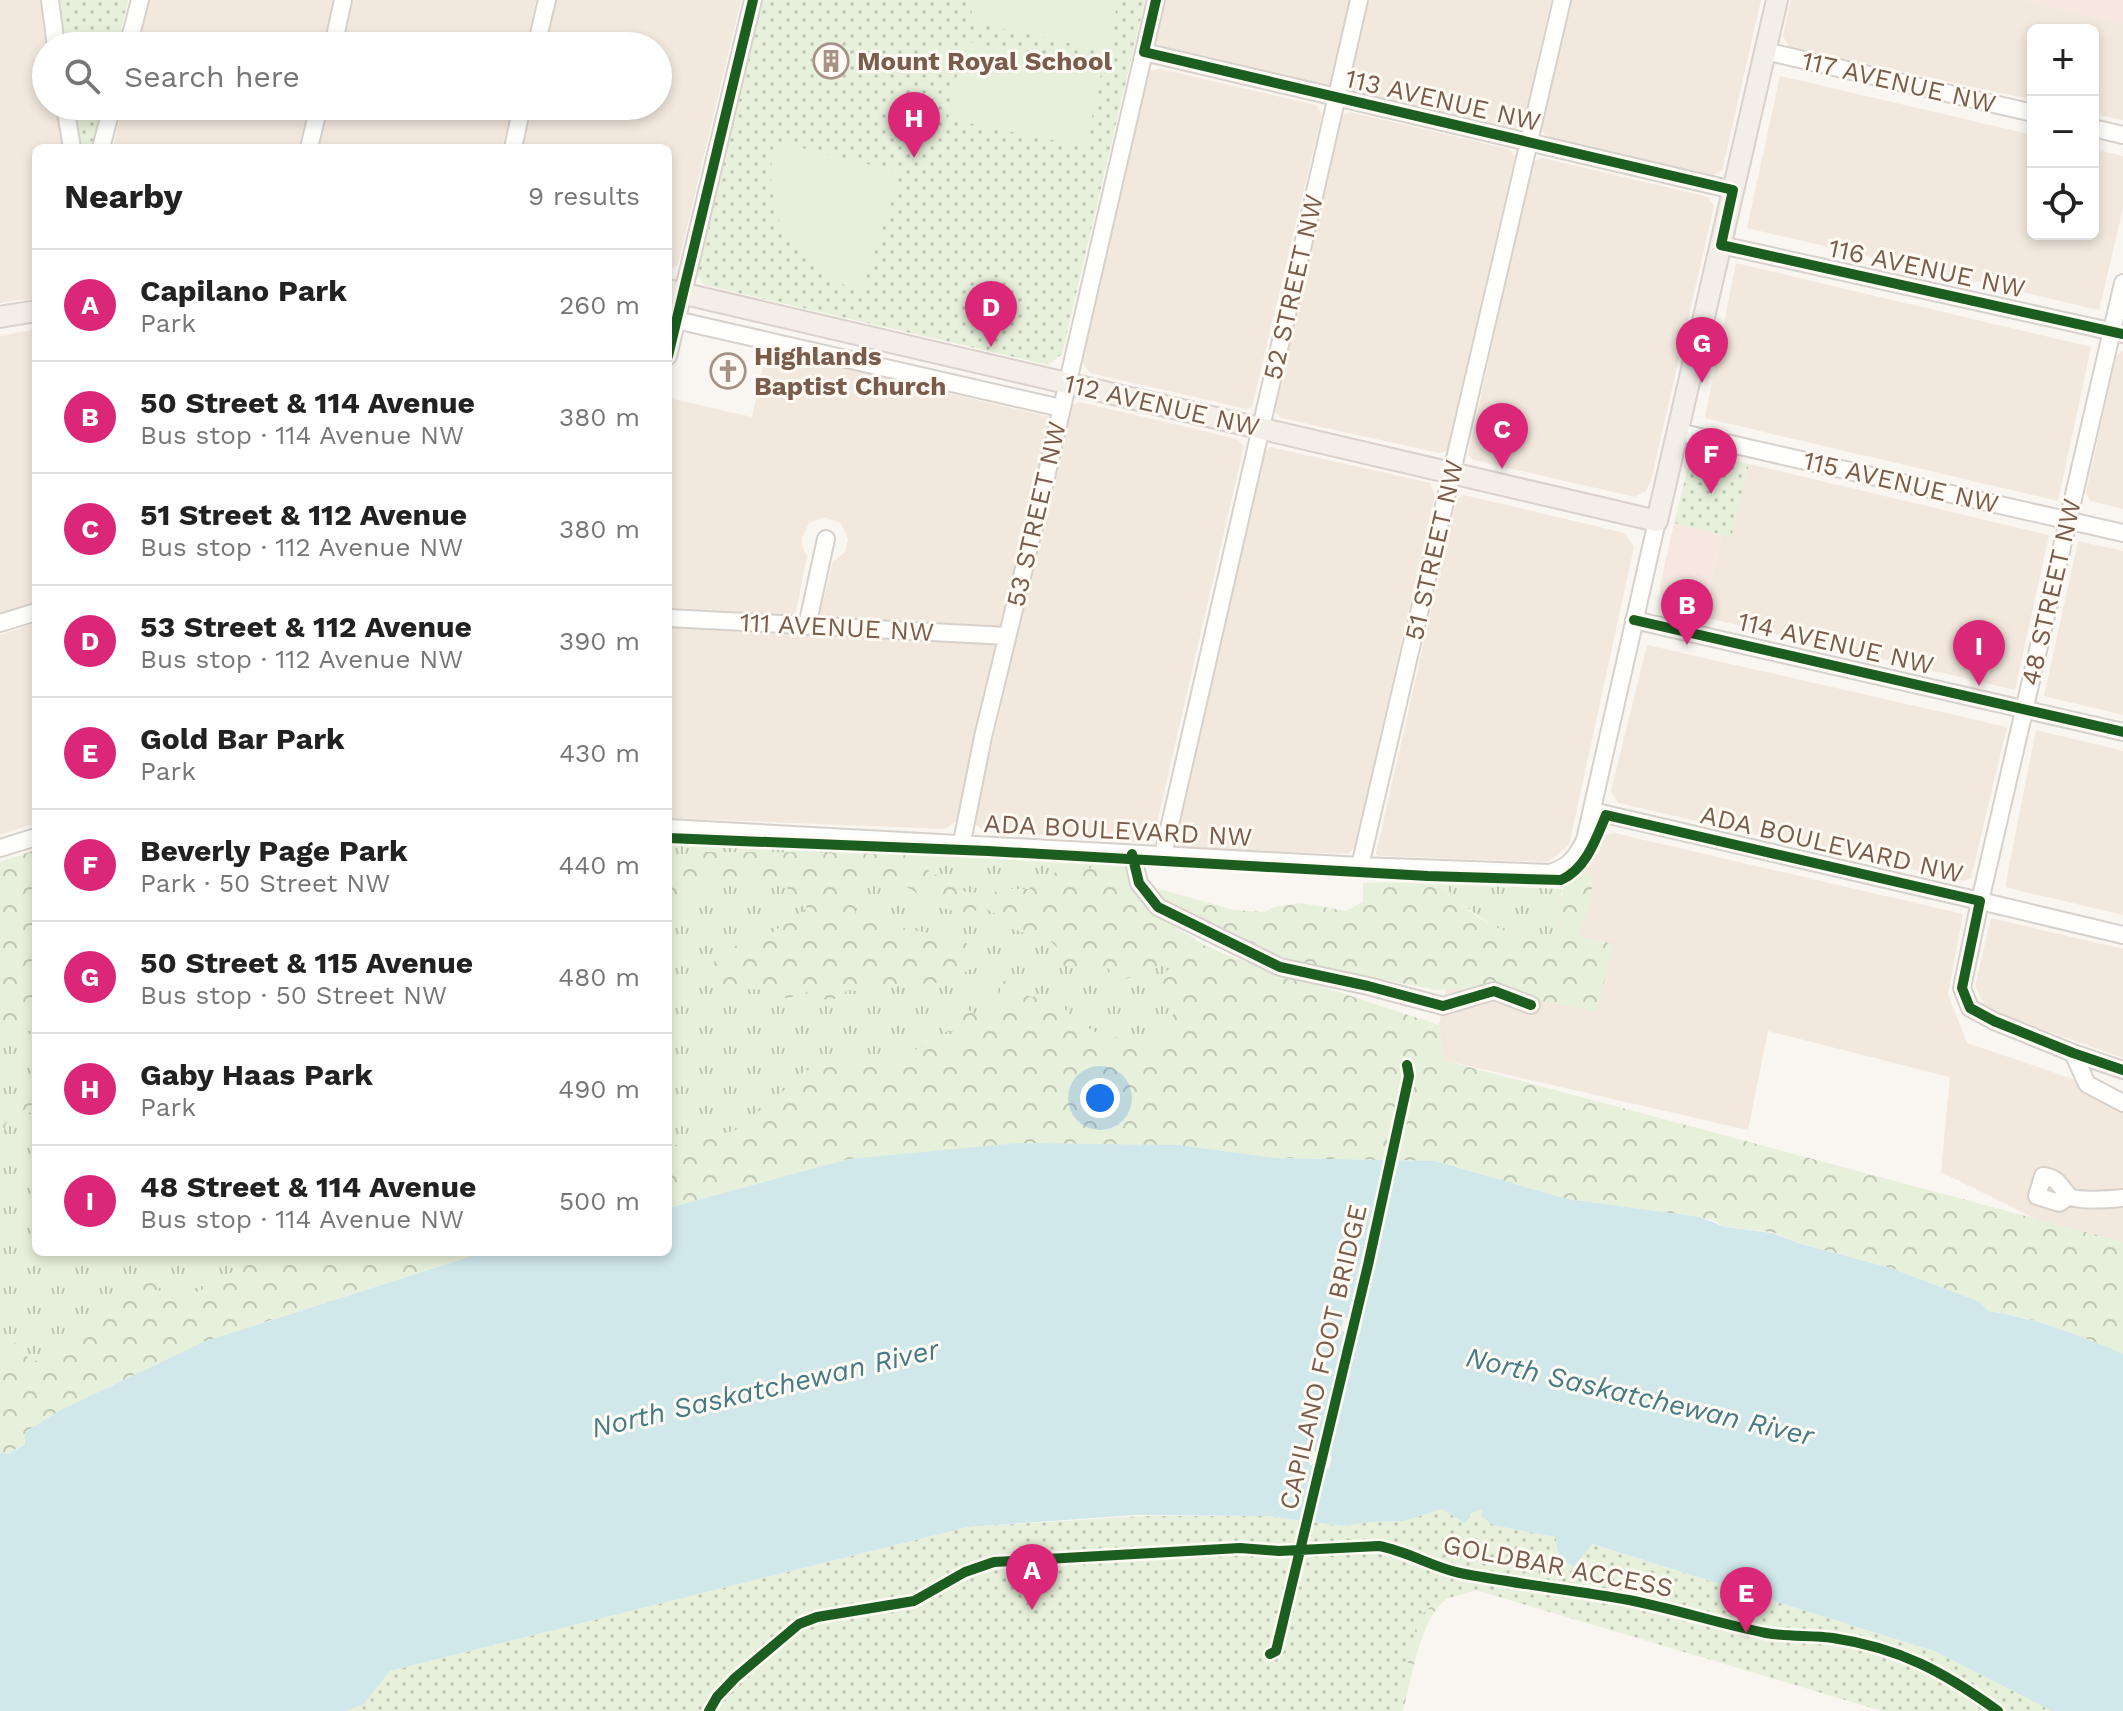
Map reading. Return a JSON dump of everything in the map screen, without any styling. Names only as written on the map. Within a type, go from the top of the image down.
[{"type":"main road","points":[[1657,521],[1777,0]]},
{"type":"main road","name":"112 AVENUE NW","points":[[675,292],[1657,521]]},
{"type":"main road","points":[[0,317],[32,312]]},
{"type":"street","points":[[50,0],[54,32]]},
{"type":"street","points":[[132,32],[140,0]]},
{"type":"street","points":[[336,32],[343,0]]},
{"type":"street","points":[[539,32],[547,0]]},
{"type":"street","points":[[672,338],[676,320],[675,292],[753,0]]},
{"type":"street","name":"53 STREET NW","points":[[962,842],[983,737],[1156,0]]},
{"type":"street","name":"52 STREET NW","points":[[1163,855],[1359,0]]},
{"type":"street","name":"51 STREET NW","points":[[1360,866],[1562,0]]},
{"type":"street","name":"117 AVENUE NW","points":[[1765,51],[2027,112]]},
{"type":"street","name":"113 AVENUE NW","points":[[1144,52],[1733,190]]},
{"type":"street","points":[[67,120],[71,144]]},
{"type":"street","points":[[102,144],[108,120]]},
{"type":"street","points":[[310,144],[316,120]]},
{"type":"street","points":[[514,144],[519,120]]},
{"type":"street","points":[[2099,129],[2123,135]]},
{"type":"street","name":"116 AVENUE NW","points":[[1721,245],[2118,332]]},
{"type":"street","name":"48 STREET NW","points":[[1980,901],[2068,520],[2118,332],[2123,283]]},
{"type":"street","name":"112 AVENUE NW","points":[[676,320],[1061,408]]},
{"type":"street","name":"115 AVENUE NW","points":[[1678,432],[2123,533]]},
{"type":"street","points":[[1592,811],[1657,521]]},
{"type":"street","points":[[807,626],[826,539]]},
{"type":"street","points":[[0,623],[32,613]]},
{"type":"street","name":"111 AVENUE NW","points":[[672,618],[1007,636]]},
{"type":"street","name":"114 AVENUE NW","points":[[1634,620],[2123,732]]},
{"type":"street","name":"ADA BOULEVARD NW","points":[[672,828],[1360,866],[1550,873],[1564,869],[1576,858],[1585,840],[1592,811],[1980,901],[1962,988],[1970,1008],[1994,1021],[2123,1070]]},
{"type":"street","points":[[0,848],[32,838]]},
{"type":"street","points":[[1132,854],[1139,883],[1158,907],[1280,967],[1443,1006],[1494,991],[1531,1005]]},
{"type":"street","points":[[1980,901],[2123,935]]},
{"type":"street","points":[[2073,1053],[2087,1084],[2123,1103]]},
{"type":"street","points":[[2069,1196],[2077,1199],[2123,1198]]},
{"type":"shaded area","points":[[0,0],[40,0],[46,32],[32,32],[32,120],[59,120],[63,144],[32,144],[32,299],[0,303]]},
{"type":"shaded area","points":[[148,0],[334,0],[326,32],[140,32]]},
{"type":"shaded area","points":[[352,0],[536,0],[529,32],[344,32]]},
{"type":"shaded area","points":[[554,0],[741,0],[678,265],[672,268],[672,144],[520,144],[526,120],[672,120],[672,32],[546,32]]},
{"type":"shaded area","points":[[1166,0],[1350,0],[1331,84],[1325,87],[1164,49],[1157,42]]},
{"type":"shaded area","points":[[1367,0],[1551,0],[1524,122],[1514,130],[1354,93],[1347,83]]},
{"type":"shaded area","points":[[1568,0],[1761,0],[1722,171],[1712,175],[1549,138],[1540,129]]},
{"type":"shaded area","points":[[1791,0],[2022,0],[2123,23],[2123,120],[2099,115],[2099,24],[2027,24],[2027,99],[1789,47],[1783,36]]},
{"type":"shaded area","points":[[2022,0],[2123,0],[2123,23]]},
{"type":"shaded area","points":[[1160,69],[1316,105],[1322,114],[1252,407],[1247,409],[1090,373],[1080,359],[1148,72]]},
{"type":"shaded area","points":[[1780,76],[2027,134],[2027,240],[2099,240],[2099,150],[2123,156],[2123,208],[2099,310],[1747,228]]},
{"type":"shaded area","points":[[1350,112],[1509,149],[1515,156],[1447,451],[1439,453],[1281,418],[1273,410],[1339,117]]},
{"type":"shaded area","points":[[120,120],[306,120],[300,144],[114,144]]},
{"type":"shaded area","points":[[324,120],[509,120],[503,144],[319,144]]},
{"type":"shaded area","points":[[1543,158],[1708,197],[1714,206],[1651,480],[1646,491],[1635,497],[1474,460],[1468,455],[1532,162]]},
{"type":"shaded area","points":[[1736,263],[2091,347],[2058,501],[1705,418]]},
{"type":"shaded area","points":[[32,330],[32,604],[0,616],[0,336]]},
{"type":"shaded area","points":[[2123,350],[2123,509],[2091,501],[2086,493],[2116,357]]},
{"type":"shaded area","points":[[767,351],[1050,417],[1001,628],[819,618],[833,562],[845,552],[848,539],[841,523],[824,517],[809,523],[802,537],[807,556],[795,617],[672,610],[672,399],[752,417]]},
{"type":"shaded area","points":[[1080,402],[1237,439],[1244,446],[1154,836],[1147,843],[986,831],[976,825],[1070,406]]},
{"type":"shaded area","points":[[1270,447],[1430,483],[1435,495],[1355,846],[1348,854],[1187,848],[1177,845],[1175,834],[1265,452]]},
{"type":"shaded area","points":[[1749,464],[2049,535],[2015,690],[1703,617],[1722,535],[1731,536]]},
{"type":"shaded area","points":[[1464,495],[1625,533],[1634,547],[1569,845],[1548,862],[1376,854],[1456,500]]},
{"type":"shaded area","points":[[1674,523],[1722,535],[1703,617],[1668,609],[1661,593]]},
{"type":"shaded area","points":[[2078,541],[2123,551],[2123,715],[2044,696]]},
{"type":"shaded area","points":[[32,624],[32,824],[0,835],[0,635]]},
{"type":"shaded area","points":[[672,627],[986,642],[994,645],[995,652],[956,821],[946,829],[672,818]]},
{"type":"shaded area","points":[[1647,645],[2007,727],[1971,878],[1963,881],[1618,803],[1611,791]]},
{"type":"shaded area","points":[[2036,730],[2123,751],[2123,915],[2005,887]]},
{"type":"shaded area","points":[[1614,833],[1963,914],[1948,994],[1967,1043],[2123,1096],[2123,1262],[1941,1172],[1950,1077],[1768,1031],[1748,1130],[1443,1060],[1439,1025],[1448,979],[1572,888],[1603,836]]},
{"type":"shaded area","points":[[1991,918],[2123,949],[2123,1058],[1986,1009],[1975,986]]},
{"type":"green space","points":[[54,0],[128,0],[120,32],[59,32]]},
{"type":"green space","points":[[758,0],[1145,0],[1062,354],[1048,365],[704,285],[694,269]]},
{"type":"green space","points":[[974,0],[1118,0],[1108,51],[970,22]]},
{"type":"green space","points":[[964,41],[1102,69],[1086,147],[948,119]]},
{"type":"green space","points":[[74,120],[99,120],[93,144],[78,144]]},
{"type":"green space","points":[[774,141],[895,171],[898,181],[861,292],[815,267],[786,234],[772,193]]},
{"type":"green space","points":[[1692,451],[1749,464],[1731,537],[1674,523]]},
{"type":"green space","points":[[672,842],[969,853],[1127,864],[1135,894],[1161,920],[1196,941],[1270,971],[1244,1005],[1019,1143],[849,1160],[672,1205]]},
{"type":"green space","points":[[32,851],[32,1030],[0,1040],[0,862]]},
{"type":"green space","points":[[705,852],[902,853],[960,891],[985,894],[1029,889],[1055,872],[1111,867],[1153,912],[1213,951],[1439,1025],[1443,1060],[2123,1242],[2123,1354],[2040,1322],[1988,1311],[1980,1302],[1891,1268],[1802,1244],[1772,1232],[1725,1227],[1700,1217],[1568,1199],[1436,1161],[1276,1158],[1177,1146],[1019,1143],[849,1159],[672,1207],[672,1146],[734,1131],[804,1071],[845,1060],[878,1062],[900,1058],[932,1041],[933,1036],[925,1034],[924,1029],[928,1026],[937,1031],[938,1041],[950,1038],[963,1044],[969,1038],[963,1033],[945,1032],[943,1027],[949,1010],[963,1006],[980,1018],[995,1022],[1002,1002],[999,981],[1005,981],[1014,991],[1032,997],[1042,994],[1054,1003],[1060,1003],[1102,1040],[1118,1037],[1132,1045],[1162,1044],[1170,1048],[1173,1003],[1179,995],[1167,992],[1170,986],[1160,979],[1171,966],[1169,959],[1156,968],[1112,984],[1103,980],[1110,971],[1108,968],[1085,977],[1076,969],[1062,965],[1060,952],[1045,936],[1019,932],[1017,929],[1004,930],[1002,917],[982,907],[963,917],[949,909],[936,907],[911,889],[889,883],[866,883],[855,901],[855,918],[962,940],[976,950],[981,965],[966,971],[956,981],[865,992],[847,990],[829,1001],[817,996],[811,989],[803,995],[785,998],[758,989],[741,990],[723,985],[715,974],[714,958],[724,950],[770,934],[807,908],[799,897],[776,879],[717,887],[711,879],[701,886],[694,901],[672,909],[672,869]]},
{"type":"green space","points":[[32,853],[32,1256],[469,1256],[202,1341],[0,1443],[0,863]]},
{"type":"green space","points":[[1590,873],[1591,896],[1578,936],[1613,944],[1597,1012],[1541,1001],[1507,985],[1437,990],[1289,961],[1245,945],[1166,904],[1152,887],[1234,910],[1265,912],[1274,907],[1301,903],[1346,911],[1363,902],[1363,883],[1435,885],[1447,889],[1472,913],[1504,931],[1553,943],[1562,919],[1567,881]]},
{"type":"green space","points":[[1412,883],[1563,889],[1560,897],[1563,915],[1553,943],[1532,941],[1496,928],[1460,903],[1446,888]]},
{"type":"green space","points":[[981,970],[992,973],[998,985],[999,1003],[993,1011],[978,1008],[969,992],[969,982]]},
{"type":"green space","points":[[32,1090],[32,1112],[10,1115],[0,1151],[0,1107],[29,1097]]},
{"type":"green space","points":[[258,1256],[471,1256],[203,1342],[59,1411],[25,1432],[25,1443],[8,1454],[0,1452],[0,1364],[3,1353],[14,1343],[35,1361],[54,1353],[61,1338],[81,1333],[85,1328],[93,1331],[103,1297],[141,1280],[154,1282],[166,1302],[202,1290]]},
{"type":"green space","points":[[1442,1509],[1466,1523],[1471,1512],[1483,1509],[1517,1529],[1556,1537],[1560,1555],[1574,1567],[1591,1544],[1934,1651],[2052,1711],[1882,1711],[1476,1590],[1436,1602],[1418,1618],[1397,1711],[347,1711],[364,1704],[390,1671],[968,1527],[1144,1516],[1267,1516],[1343,1526],[1404,1521]]},
{"type":"green space","points":[[1423,1573],[1476,1590],[1449,1597],[1437,1608],[1423,1635],[1403,1711],[1392,1711]]},
{"type":"water","name":"North Saskatchewan River","points":[[1019,1143],[1177,1145],[1276,1158],[1435,1161],[1568,1199],[1700,1217],[1725,1227],[1772,1233],[1891,1268],[1980,1302],[1988,1311],[2057,1328],[2123,1354],[2123,1711],[2052,1711],[1934,1651],[1592,1544],[1574,1567],[1560,1555],[1556,1537],[1493,1525],[1481,1516],[1483,1509],[1471,1513],[1466,1524],[1442,1509],[1404,1521],[1343,1526],[1267,1516],[1136,1515],[968,1527],[390,1671],[364,1704],[347,1711],[0,1711],[0,1452],[8,1454],[25,1444],[25,1432],[59,1411],[203,1342],[472,1256],[672,1256],[672,1207],[849,1159]]},
{"type":"pier","points":[[1385,1156],[1397,1157],[1356,1321],[1362,1323],[1360,1334],[1355,1333],[1327,1455],[1332,1457],[1329,1469],[1323,1468],[1310,1526],[1299,1525],[1313,1466],[1309,1465],[1312,1451],[1317,1452],[1345,1332],[1341,1330],[1344,1318],[1348,1318]]},
{"type":"cycle path","points":[[672,339],[753,0]]},
{"type":"cycle path","points":[[1156,0],[1144,52],[1733,190],[1721,245],[2123,334]]},
{"type":"cycle path","points":[[1634,620],[2123,732]]},
{"type":"cycle path","points":[[672,838],[1561,880],[1584,861],[1606,815],[1980,901],[1962,988],[1970,1008],[1994,1021],[2123,1070]]},
{"type":"cycle path","points":[[1132,854],[1139,883],[1158,907],[1280,967],[1443,1006],[1494,991],[1531,1005]]},
{"type":"cycle path","name":"CAPILANO FOOT BRIDGE","points":[[1270,1654],[1276,1651],[1368,1265],[1409,1076],[1407,1065]]},
{"type":"cycle path","name":"GOLDBAR ACCESS","points":[[709,1711],[735,1678],[799,1624],[817,1617],[914,1601],[965,1572],[994,1562],[1240,1548],[1279,1551],[1379,1546],[1460,1573],[1629,1600],[1766,1633],[1857,1642],[1900,1655],[1940,1673],[1998,1711]]},
{"type":"place","name":"Mount Royal School","points":[[831,61]]},
{"type":"place","name":"Gaby Haas Park","points":[[914,158]]},
{"type":"place","name":"53 Street & 112 Avenue","points":[[991,347]]},
{"type":"place","name":"Highlands Baptist Church","points":[[728,371]]},
{"type":"place","name":"50 Street & 115 Avenue","points":[[1702,383]]},
{"type":"place","name":"51 Street & 112 Avenue","points":[[1502,469]]},
{"type":"place","name":"Beverly Page Park","points":[[1711,494]]},
{"type":"place","name":"50 Street & 114 Avenue","points":[[1687,645]]},
{"type":"place","name":"48 Street & 114 Avenue","points":[[1979,686]]},
{"type":"place","name":"Capilano Park","points":[[1032,1610]]},
{"type":"place","name":"Gold Bar Park","points":[[1746,1633]]}]
